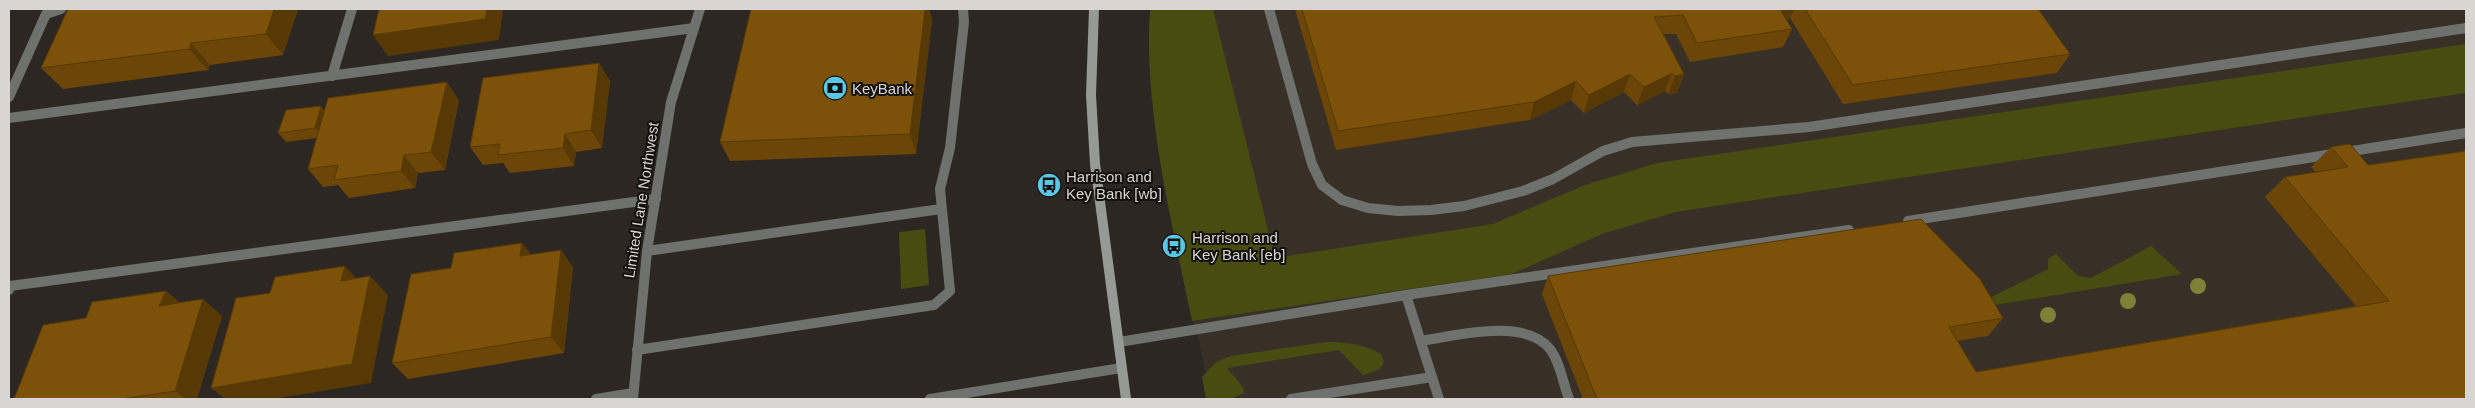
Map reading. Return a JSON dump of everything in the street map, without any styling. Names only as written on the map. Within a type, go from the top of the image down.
[{"type":"main road","points":[[1094,9],[1092,96],[1095,164],[1126,399]]},
{"type":"street","points":[[9,97],[46,14],[61,9]]},
{"type":"street","points":[[332,76],[352,9]]},
{"type":"street","name":"Limited Lane Northwest","points":[[633,396],[647,251],[671,102],[700,9]]},
{"type":"street","points":[[637,350],[934,305],[950,291],[940,189],[950,148],[964,22],[963,9]]},
{"type":"street","points":[[1269,9],[1312,164],[1322,185],[1343,200],[1366,207],[1403,211],[1446,209],[1494,200],[1547,182],[1604,151],[1632,142],[1809,127],[2466,28]]},
{"type":"street","points":[[9,118],[694,28]]},
{"type":"street","points":[[1895,223],[2466,133]]},
{"type":"street","points":[[9,290],[10,286],[656,199]]},
{"type":"street","points":[[647,251],[941,210]]},
{"type":"street","points":[[1119,342],[1406,295],[1856,229]]},
{"type":"street","points":[[1406,295],[1439,399]]},
{"type":"street","points":[[1421,341],[1501,330],[1537,336],[1550,348],[1569,399]]},
{"type":"street","points":[[930,399],[1121,368]]},
{"type":"street","points":[[1291,399],[1432,377]]},
{"type":"street","points":[[596,399],[633,396]]},
{"type":"shaded area","points":[[1194,9],[2466,9],[2466,90],[1256,263]]},
{"type":"shaded area","points":[[2466,93],[2466,399],[1211,399],[1199,340],[1192,321],[1512,274],[1602,234],[1676,212]]},
{"type":"green space","points":[[1150,9],[1213,9],[1275,258],[1493,224],[1585,185],[1657,163],[2466,44],[2466,93],[1676,212],[1602,234],[1512,274],[1192,321],[1168,205],[1155,125],[1149,47]]},
{"type":"green space","points":[[925,229],[929,285],[901,289],[899,232]]},
{"type":"green space","points":[[2151,246],[2182,274],[1977,308],[1975,305],[2048,269],[2048,259],[2056,254],[2078,276],[2091,278]]},
{"type":"green space","points":[[1326,342],[1347,343],[1368,348],[1381,354],[1384,362],[1380,369],[1363,375],[1339,350],[1227,368],[1243,387],[1244,393],[1231,399],[1206,399],[1202,377],[1216,362],[1231,356]]},
{"type":"building","points":[[68,9],[274,9],[266,34],[191,43],[189,49],[41,68]]},
{"type":"building","points":[[379,9],[487,9],[485,19],[373,35]]},
{"type":"building","name":"KeyBank","points":[[751,9],[925,9],[910,134],[720,142]]},
{"type":"building","points":[[1302,9],[1780,9],[1792,29],[1697,43],[1683,15],[1654,17],[1684,74],[1675,76],[1672,73],[1644,87],[1630,74],[1589,95],[1576,81],[1534,102],[1338,131]]},
{"type":"building","points":[[1805,9],[2038,9],[2070,54],[1853,85]]},
{"type":"building","points":[[599,63],[591,130],[565,134],[563,148],[498,155],[500,144],[470,147],[483,78]]},
{"type":"building","points":[[447,82],[431,152],[404,155],[401,171],[334,180],[338,165],[308,169],[328,98]]},
{"type":"building","points":[[321,106],[315,128],[278,133],[286,110]]},
{"type":"building","points":[[2350,144],[2368,165],[2466,151],[2466,399],[1597,399],[1548,276],[1921,219],[1980,279],[2003,318],[1949,327],[1976,372],[2389,301],[2285,177],[2348,167],[2331,147]]},
{"type":"building","points":[[522,243],[520,256],[561,250],[551,337],[392,363],[411,274],[451,268],[454,253]]},
{"type":"building","points":[[345,266],[341,281],[370,276],[352,364],[211,388],[236,298],[270,293],[275,277]]},
{"type":"building","points":[[166,291],[159,306],[203,299],[175,391],[121,399],[14,399],[43,325],[86,318],[92,302]]},
{"type":"place","name":"KeyBank","points":[[835,88]]},
{"type":"place","name":"Harrison and Key Bank [wb]","points":[[1049,185]]},
{"type":"place","name":"Harrison and Key Bank [eb]","points":[[1174,246]]}]
